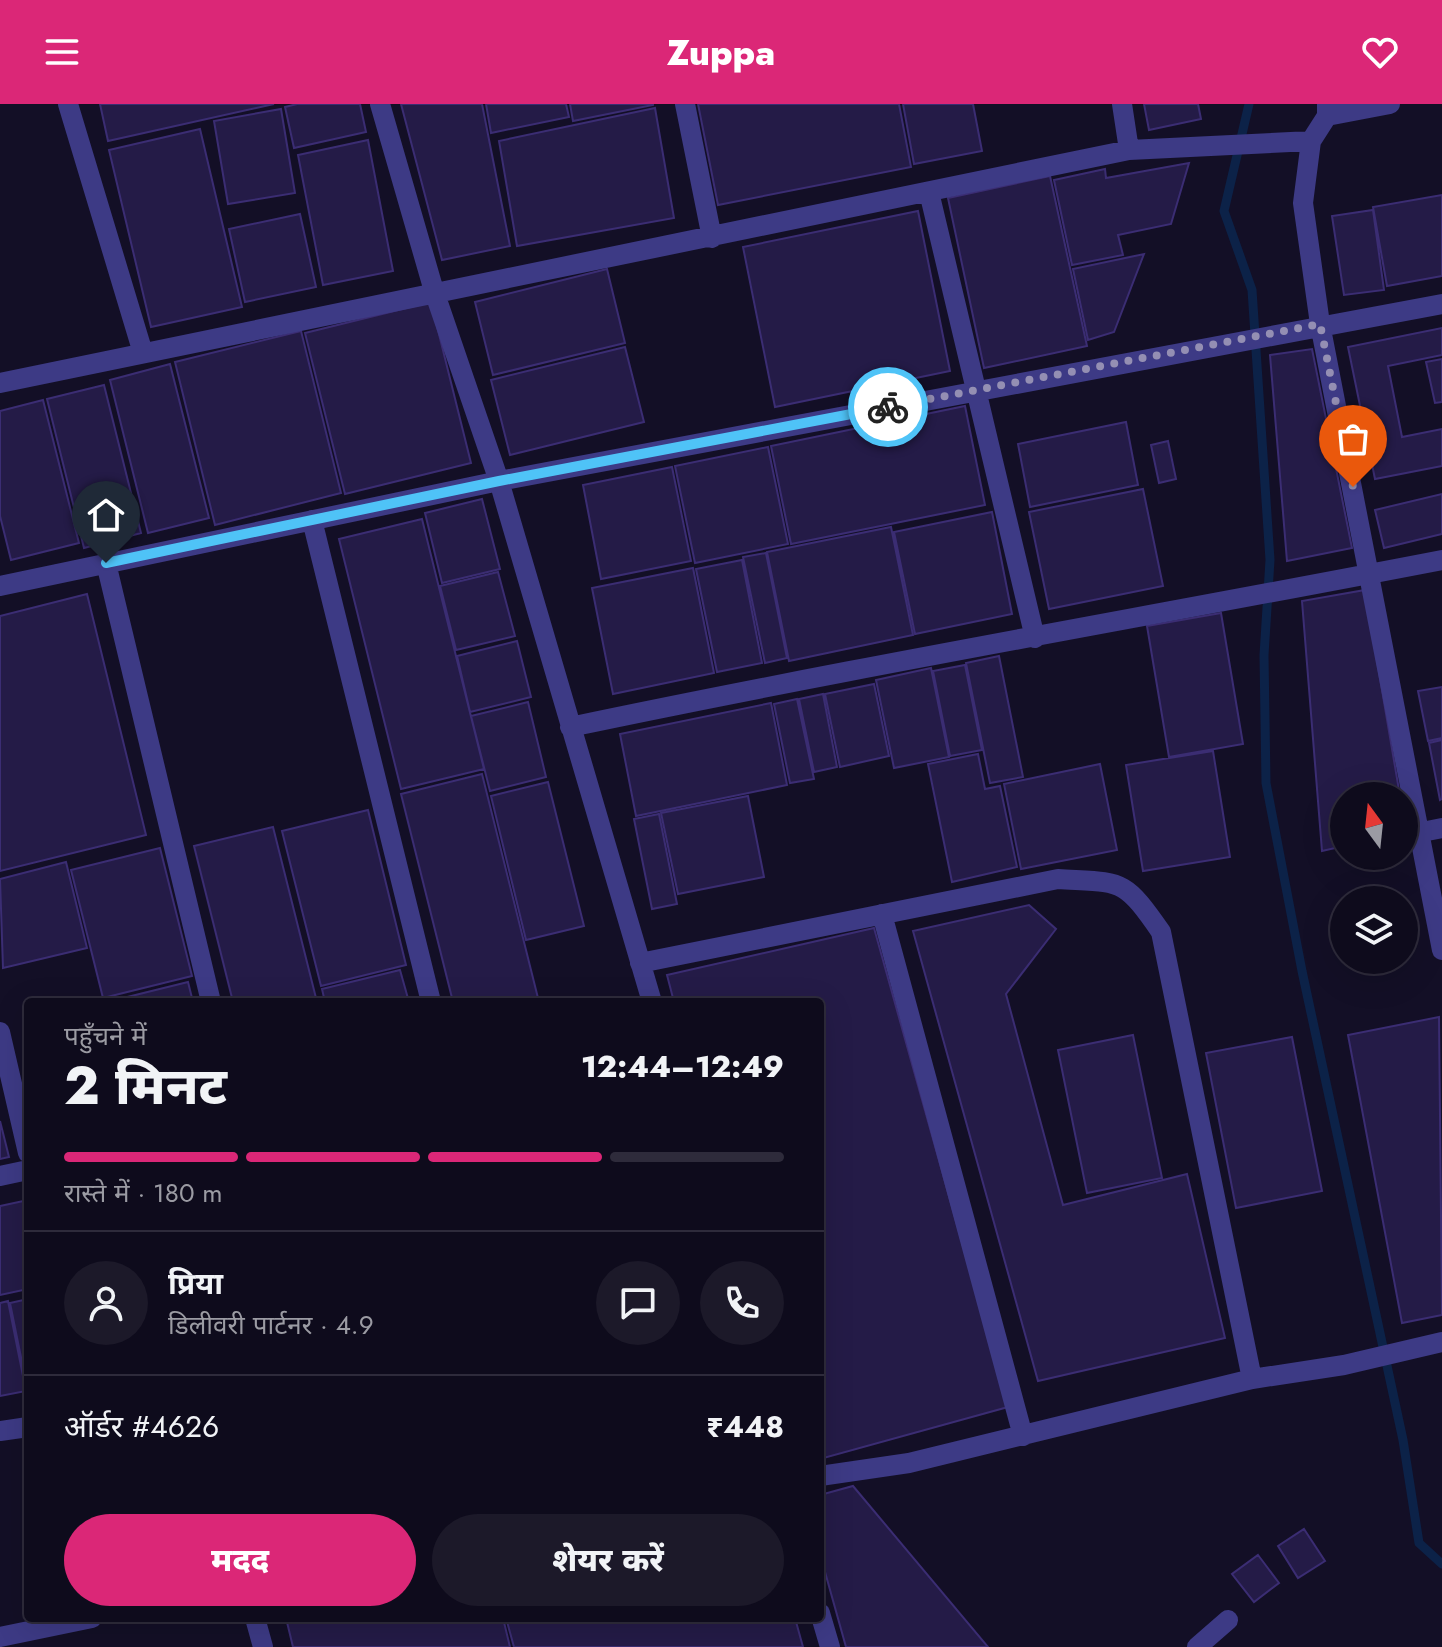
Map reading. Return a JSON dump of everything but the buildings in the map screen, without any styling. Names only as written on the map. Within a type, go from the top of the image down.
[{"type":"street","points":[[68,104],[143,353]]},
{"type":"street","points":[[380,104],[434,291],[499,481],[651,998]]},
{"type":"street","points":[[685,104],[712,238]]},
{"type":"street","points":[[1122,104],[1129,150]]},
{"type":"street","points":[[1390,104],[1327,110],[1311,141],[1303,203],[1320,324],[1369,574],[1432,830],[1442,950]]},
{"type":"street","points":[[0,383],[1129,150],[1311,141]]},
{"type":"street","points":[[929,192],[1035,638]]},
{"type":"street","points":[[0,586],[499,481],[1320,324],[1442,304]]},
{"type":"street","points":[[312,520],[430,998]]},
{"type":"street","points":[[570,727],[848,669],[1035,638],[1309,582],[1442,560]]},
{"type":"street","points":[[106,563],[210,998]]},
{"type":"street","points":[[640,963],[1058,879],[1118,882],[1141,903],[1161,932],[1252,1379]]},
{"type":"street","points":[[882,914],[1023,1436]]},
{"type":"street","points":[[0,1032],[24,1136]]},
{"type":"street","points":[[0,1176],[24,1171]]},
{"type":"street","points":[[824,1475],[909,1463],[1252,1379],[1344,1365],[1436,1343]]},
{"type":"street","points":[[0,1431],[24,1428]]},
{"type":"street","points":[[1197,1647],[1228,1620]]},
{"type":"street","points":[[0,1637],[73,1622]]},
{"type":"street","points":[[256,1622],[263,1647]]},
{"type":"street","points":[[823,1622],[830,1647]]},
{"type":"waterway","points":[[1249,104],[1224,211],[1252,290],[1270,560],[1264,655],[1266,783],[1302,971],[1403,1440],[1419,1543],[1442,1564]]},
{"type":"way so far","points":[[888,407],[1320,324],[1353,487]]},
{"type":"route","points":[[106,563],[499,481],[888,407]]}]
